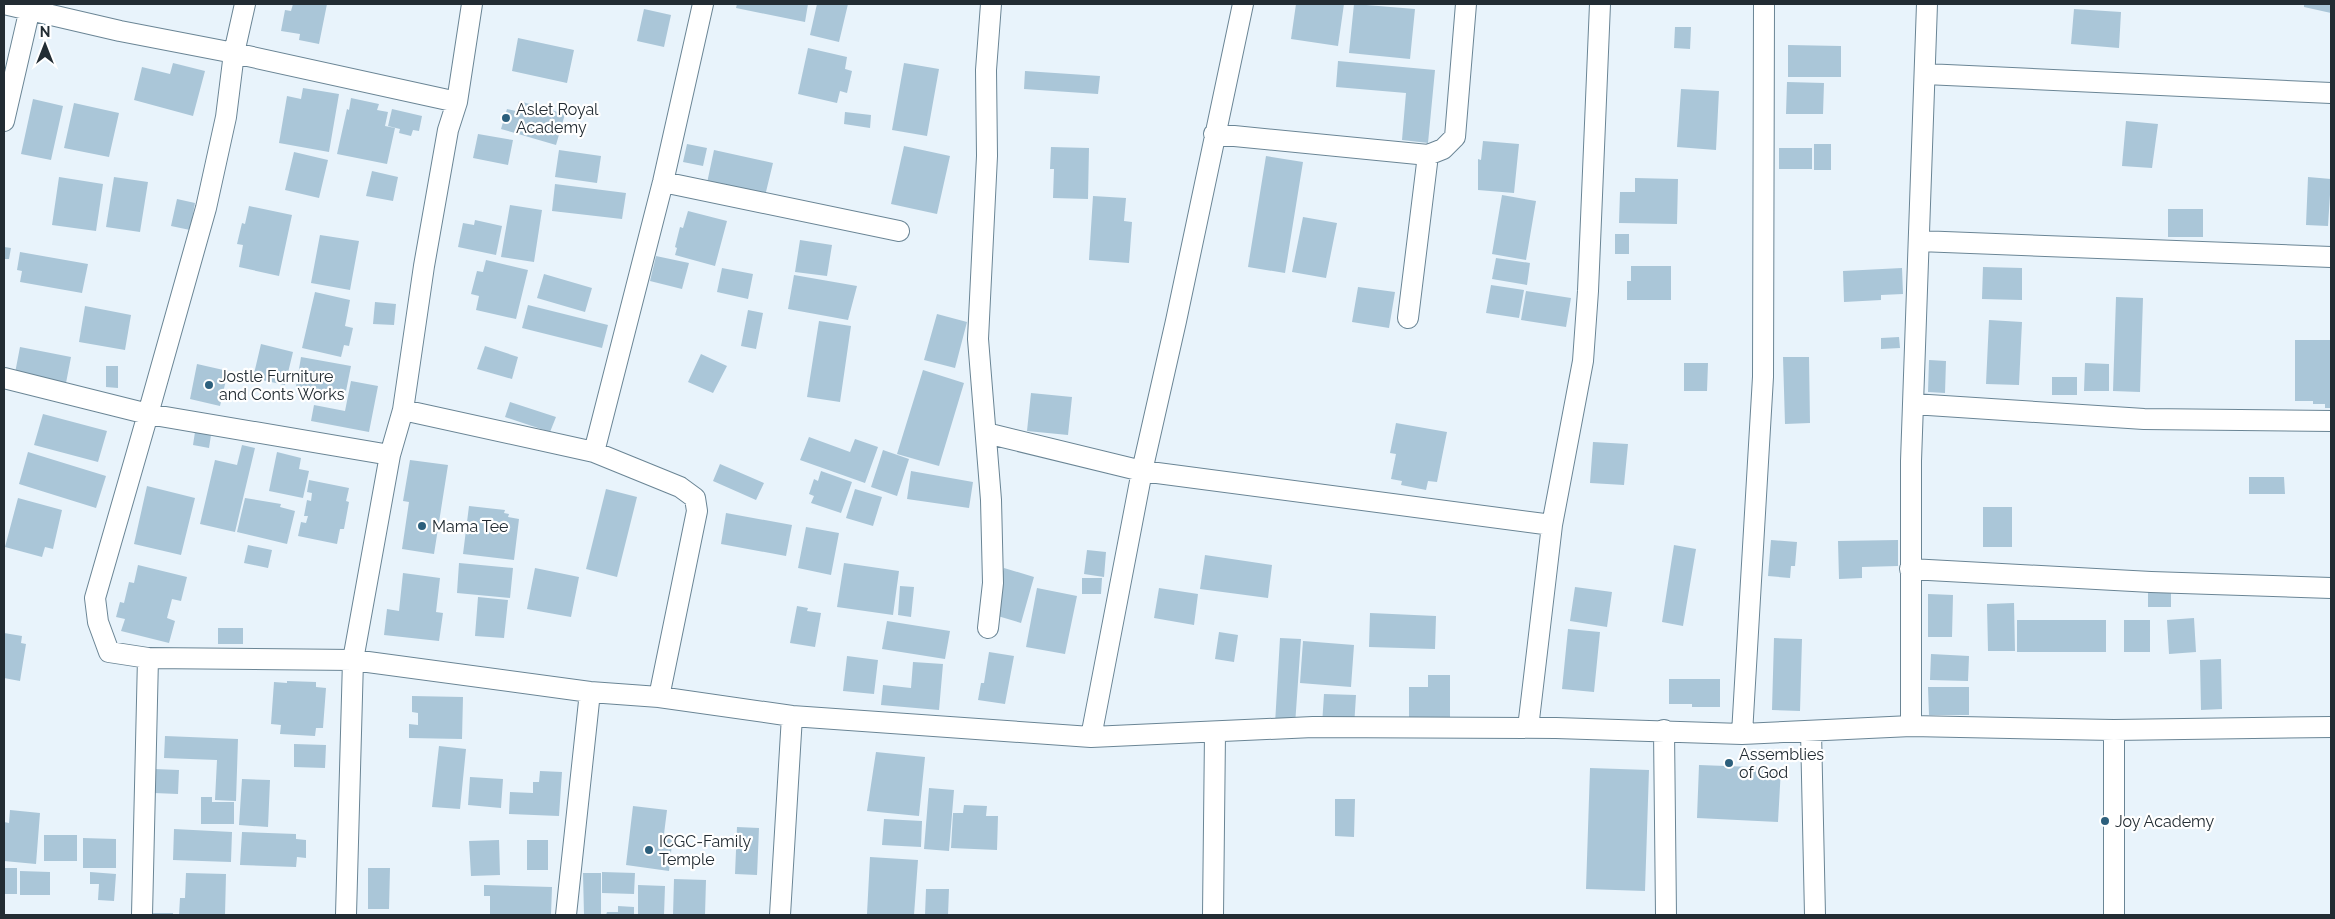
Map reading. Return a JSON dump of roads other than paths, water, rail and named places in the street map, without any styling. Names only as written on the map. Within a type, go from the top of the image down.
[{"type":"street","points":[[4,4],[30,7],[120,32],[234,53],[457,102]]},
{"type":"street","points":[[245,4],[234,53],[226,117],[206,208],[95,598],[98,622],[109,652],[148,658],[354,660],[590,692],[659,697],[792,716],[1091,737],[1313,727],[1664,730],[1742,734],[1911,726],[2114,730],[2331,727]]},
{"type":"street","points":[[346,915],[354,660],[390,455],[403,410],[426,256],[448,130],[457,102],[472,4]]},
{"type":"street","points":[[594,452],[663,182],[703,4]]},
{"type":"street","points":[[988,628],[993,583],[986,433],[978,339],[987,156],[986,70],[991,4]]},
{"type":"street","points":[[1091,737],[1142,471],[1176,321],[1243,4]]},
{"type":"street","points":[[1214,134],[1428,155],[1443,149],[1454,137],[1466,4]]},
{"type":"street","points":[[1528,728],[1552,525],[1583,360],[1588,291],[1600,4]]},
{"type":"street","points":[[1742,734],[1763,377],[1764,4]]},
{"type":"street","points":[[1911,726],[1910,569],[1913,404],[1927,4]]},
{"type":"street","points":[[4,121],[30,7]]},
{"type":"street","points":[[1925,74],[2331,93]]},
{"type":"street","points":[[1408,318],[1428,155]]},
{"type":"street","points":[[663,182],[899,231]]},
{"type":"street","points":[[1919,241],[2331,257]]},
{"type":"street","points":[[4,378],[148,414],[390,455]]},
{"type":"street","points":[[1913,404],[2144,419],[2331,420]]},
{"type":"street","points":[[403,410],[594,452],[680,488],[695,498],[697,511],[659,697]]},
{"type":"street","points":[[986,433],[1142,471],[1552,525]]},
{"type":"street","points":[[1910,569],[2151,582],[2331,588]]},
{"type":"street","points":[[142,915],[148,658]]},
{"type":"street","points":[[566,915],[590,692]]},
{"type":"street","points":[[780,915],[792,716]]},
{"type":"street","points":[[1664,730],[1666,915]]},
{"type":"street","points":[[2114,730],[2114,915]]},
{"type":"street","points":[[1811,731],[1815,915]]},
{"type":"street","points":[[1213,915],[1215,732]]},
{"type":"place","name":"Aslet Royal Academy","points":[[506,118]]},
{"type":"place","name":"Jostle Furniture and Conts Works","points":[[209,385]]},
{"type":"place","name":"Mama Tee","points":[[422,526]]},
{"type":"place","name":"Assemblies of God","points":[[1729,763]]},
{"type":"place","name":"Joy Academy","points":[[2105,821]]},
{"type":"place","name":"ICGC-Family Temple","points":[[649,850]]}]
